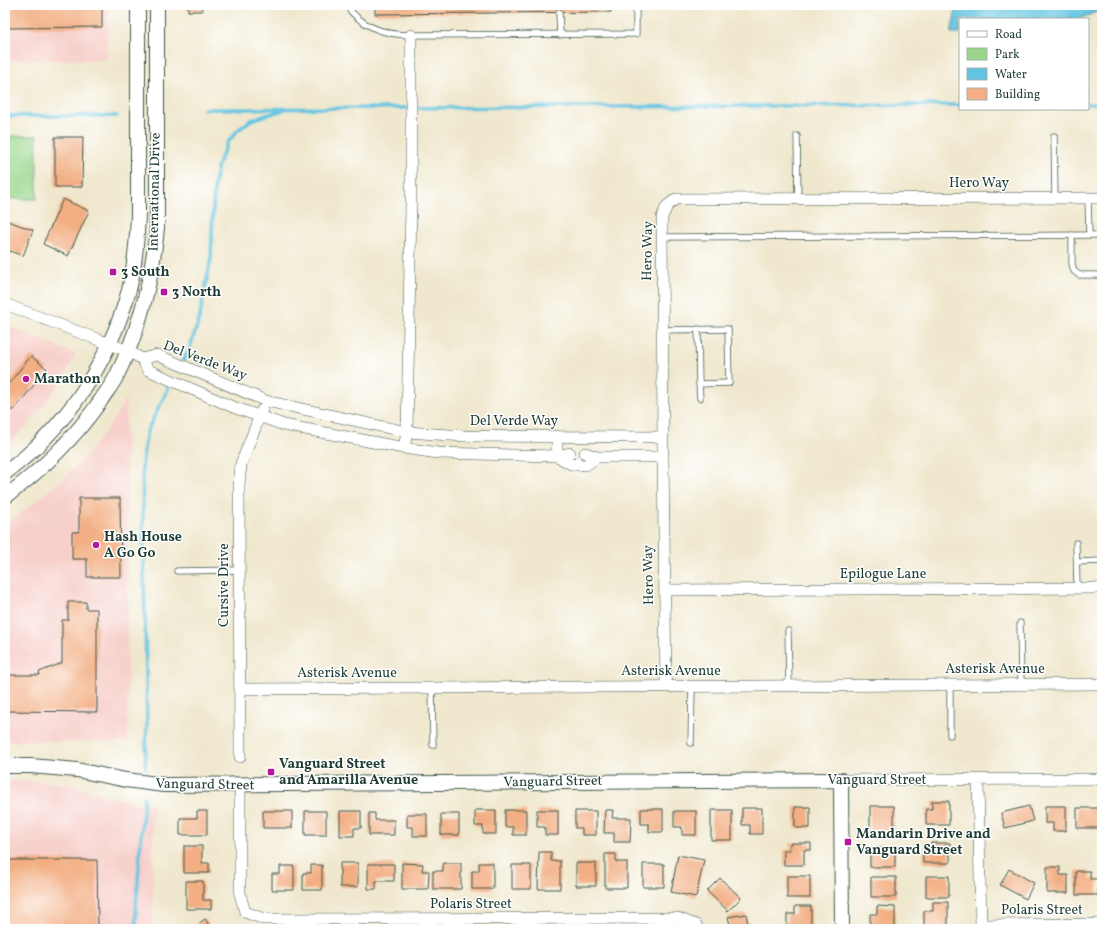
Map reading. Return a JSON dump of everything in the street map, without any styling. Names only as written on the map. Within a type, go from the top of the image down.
[{"type":"street","name":"International Drive","points":[[5,473],[35,448],[58,425],[76,401],[97,369],[110,344],[129,290],[137,244],[138,215],[138,5]]},
{"type":"street","name":"International Drive","points":[[5,497],[40,469],[78,431],[116,378],[128,351],[147,295],[154,258],[157,228],[157,5]]},
{"type":"street","points":[[404,448],[407,432],[411,204],[411,35]]},
{"type":"street","name":"Hero Way","points":[[666,686],[662,217],[667,206],[676,198],[1102,198]]},
{"type":"street","points":[[5,304],[128,351],[142,358]]},
{"type":"street","name":"Del Verde Way","points":[[570,453],[557,456],[438,453],[284,425],[234,407],[148,370],[142,358],[157,355],[266,401],[407,432],[464,436],[663,437]]},
{"type":"street","name":"Cursive Drive","points":[[240,757],[239,485],[242,464],[266,401]]},
{"type":"street","points":[[557,436],[557,456]]},
{"type":"street","name":"Del Verde Way","points":[[585,453],[597,457],[663,457]]},
{"type":"street","name":"Del Verde Way","points":[[557,456],[571,464],[586,465],[597,457]]},
{"type":"street","name":"Epilogue Lane","points":[[665,590],[1102,588]]},
{"type":"street","name":"Asterisk Avenue","points":[[240,689],[1102,684]]},
{"type":"street","name":"Vanguard Street","points":[[5,766],[31,766],[77,770],[132,782],[156,785],[1102,779]]},
{"type":"street","points":[[841,780],[842,929]]},
{"type":"street","points":[[978,780],[981,927]]},
{"type":"street","name":"Polaris Street","points":[[240,785],[240,894],[246,912],[264,919],[677,918],[697,927]]},
{"type":"street","name":"Polaris Street","points":[[981,927],[1102,924]]},
{"type":"lane","points":[[346,5],[363,23],[384,32],[398,35],[636,34],[636,5]]},
{"type":"lane","points":[[559,12],[560,35]]},
{"type":"lane","points":[[797,136],[798,198]]},
{"type":"lane","points":[[1054,136],[1055,198]]},
{"type":"lane","points":[[1088,198],[1089,235]]},
{"type":"lane","points":[[1072,235],[1072,264],[1074,271],[1079,275],[1102,275]]},
{"type":"lane","points":[[662,237],[1102,235]]},
{"type":"lane","points":[[698,329],[700,398]]},
{"type":"lane","points":[[662,330],[728,329],[729,383],[699,384]]},
{"type":"lane","points":[[1076,543],[1077,588]]},
{"type":"lane","points":[[1077,562],[1102,561]]},
{"type":"lane","points":[[177,571],[240,570]]},
{"type":"lane","points":[[1020,623],[1021,684]]},
{"type":"lane","points":[[788,631],[789,686]]},
{"type":"lane","points":[[950,685],[950,735]]},
{"type":"lane","points":[[691,743],[692,686]]},
{"type":"lane","points":[[432,688],[433,745]]},
{"type":"shaded area","points":[[5,5],[108,5],[107,60],[5,60]]},
{"type":"shaded area","points":[[5,325],[76,354],[58,386],[41,409],[14,439],[5,446]]},
{"type":"shaded area","points":[[126,398],[128,742],[5,741],[5,524],[37,501],[65,477],[89,452],[112,422]]},
{"type":"shaded area","points":[[5,781],[41,781],[70,785],[139,804],[153,804],[153,929],[5,929]]},
{"type":"green space","points":[[5,136],[37,136],[37,199],[5,199]]},
{"type":"water","points":[[957,5],[1102,5],[1102,10],[1082,18],[959,18],[959,33],[951,33]]},
{"type":"building","points":[[5,5],[102,5],[102,27],[5,28]]},
{"type":"building","points":[[188,5],[202,5],[202,11],[188,11]]},
{"type":"building","points":[[375,5],[611,5],[611,12],[375,14]]},
{"type":"building","points":[[55,137],[83,137],[82,187],[55,187]]},
{"type":"building","points":[[63,199],[89,211],[68,256],[43,244]]},
{"type":"building","points":[[5,220],[33,230],[23,256],[5,249]]},
{"type":"building","name":"Marathon","points":[[31,356],[47,369],[13,411],[5,405],[5,388]]},
{"type":"building","name":"Hash House A Go Go","points":[[79,498],[120,498],[121,577],[87,577],[87,559],[72,559],[72,532],[79,532]]},
{"type":"building","points":[[68,602],[86,602],[86,609],[97,609],[97,712],[5,711],[5,675],[40,675],[39,672],[62,663],[62,620],[68,620]]},
{"type":"building","points":[[932,801],[949,801],[949,825],[926,825],[926,809],[932,809]]},
{"type":"building","points":[[870,806],[894,806],[894,835],[870,835]]},
{"type":"building","points":[[1029,806],[1033,821],[1005,828],[1001,813]]},
{"type":"building","points":[[1045,806],[1066,806],[1066,831],[1053,831],[1053,823],[1045,823]]},
{"type":"building","points":[[795,807],[810,807],[810,828],[795,828]]},
{"type":"building","points":[[742,808],[762,808],[762,834],[750,834],[750,825],[742,825]]},
{"type":"building","points":[[1077,808],[1099,808],[1099,828],[1077,828]]},
{"type":"building","points":[[641,809],[663,809],[663,832],[649,832],[649,824],[641,824]]},
{"type":"building","points":[[475,810],[496,810],[496,834],[483,834],[483,826],[475,826]]},
{"type":"building","points":[[505,810],[526,810],[526,835],[513,835],[513,827],[505,827]]},
{"type":"building","points":[[537,810],[558,810],[558,835],[545,835],[545,827],[537,827]]},
{"type":"building","points":[[605,810],[613,810],[612,818],[631,818],[630,842],[614,842],[614,833],[604,833]]},
{"type":"building","points":[[711,810],[732,810],[732,840],[711,840]]},
{"type":"building","points":[[197,811],[207,811],[207,835],[180,835],[180,818],[197,818]]},
{"type":"building","points":[[263,811],[292,811],[292,828],[263,828]]},
{"type":"building","points":[[305,811],[326,811],[326,835],[305,835]]},
{"type":"building","points":[[340,811],[361,811],[361,828],[354,828],[354,836],[340,836]]},
{"type":"building","points":[[575,811],[596,811],[596,835],[582,835],[582,828],[575,828]]},
{"type":"building","points":[[674,811],[696,811],[696,835],[682,835],[682,827],[674,827]]},
{"type":"building","points":[[369,813],[375,813],[375,820],[394,820],[394,835],[369,835]]},
{"type":"building","points":[[407,814],[427,814],[427,836],[413,836],[413,827],[407,827]]},
{"type":"building","points":[[441,814],[459,814],[459,835],[441,835]]},
{"type":"building","points":[[790,843],[811,843],[811,850],[804,850],[804,865],[784,865],[784,850],[790,850]]},
{"type":"building","points":[[931,843],[950,843],[950,863],[923,863],[923,851],[931,851]]},
{"type":"building","points":[[184,846],[202,846],[202,863],[209,863],[209,873],[184,873]]},
{"type":"building","points":[[870,848],[895,848],[895,867],[870,867]]},
{"type":"building","points":[[539,852],[551,852],[551,861],[560,861],[560,889],[538,889]]},
{"type":"building","points":[[605,854],[616,854],[616,862],[627,862],[627,888],[605,888]]},
{"type":"building","points":[[678,855],[704,860],[696,897],[671,892]]},
{"type":"building","points":[[5,860],[97,860],[98,929],[5,929]]},
{"type":"building","points":[[340,863],[358,863],[358,887],[340,887]]},
{"type":"building","points":[[402,863],[423,864],[422,871],[429,871],[428,889],[402,889]]},
{"type":"building","points":[[443,863],[461,863],[461,889],[433,889],[433,871],[443,871]]},
{"type":"building","points":[[479,863],[493,863],[493,889],[472,889],[472,871],[479,871]]},
{"type":"building","points":[[576,863],[596,863],[596,886],[576,886]]},
{"type":"building","points":[[368,864],[394,864],[394,881],[376,881],[376,889],[368,889]]},
{"type":"building","points":[[643,864],[664,864],[664,887],[643,887]]},
{"type":"building","points":[[311,865],[322,865],[322,890],[303,890],[303,873],[311,873]]},
{"type":"building","points":[[512,865],[531,865],[531,889],[512,889]]},
{"type":"building","points":[[280,866],[294,866],[294,890],[272,890],[272,874],[280,874]]},
{"type":"building","points":[[1047,867],[1060,867],[1060,875],[1068,875],[1068,893],[1047,893]]},
{"type":"building","points":[[1009,869],[1034,883],[1026,899],[1000,885]]},
{"type":"building","points":[[1076,871],[1090,871],[1090,879],[1098,879],[1098,895],[1076,895]]},
{"type":"building","points":[[787,876],[810,876],[810,898],[787,898]]},
{"type":"building","points":[[926,876],[949,876],[949,897],[926,897]]},
{"type":"building","points":[[871,877],[896,877],[896,897],[871,897]]},
{"type":"building","points":[[720,878],[741,898],[728,911],[707,891]]},
{"type":"building","points":[[186,881],[203,881],[203,900],[211,900],[211,909],[186,909]]},
{"type":"building","points":[[933,902],[948,902],[948,928],[924,928],[924,911],[933,911]]},
{"type":"building","points":[[795,906],[811,906],[811,927],[787,927],[787,914],[795,914]]},
{"type":"building","points":[[877,906],[895,907],[895,928],[870,928],[870,914],[877,914]]},
{"type":"building","points":[[746,914],[749,929],[731,929],[728,917]]},
{"type":"building","points":[[205,919],[212,929],[191,929]]},
{"type":"waterway","points":[[1089,104],[1102,104]]},
{"type":"waterway","points":[[204,109],[959,105]]},
{"type":"waterway","points":[[183,361],[189,350],[199,320],[211,258],[214,187],[218,164],[228,142],[238,130],[251,120],[283,110]]},
{"type":"waterway","points":[[5,116],[117,116]]},
{"type":"waterway","points":[[145,768],[147,724],[142,468],[147,431],[170,385]]},
{"type":"waterway","points":[[136,929],[136,907],[144,797]]},
{"type":"place","name":"3 South","points":[[113,272]]},
{"type":"place","name":"3 North","points":[[164,292]]},
{"type":"place","name":"Marathon","points":[[26,379]]},
{"type":"place","name":"Hash House A Go Go","points":[[96,545]]},
{"type":"place","name":"Vanguard Street and Amarilla Avenue","points":[[271,772]]},
{"type":"place","name":"Mandarin Drive and Vanguard Street","points":[[848,842]]}]
